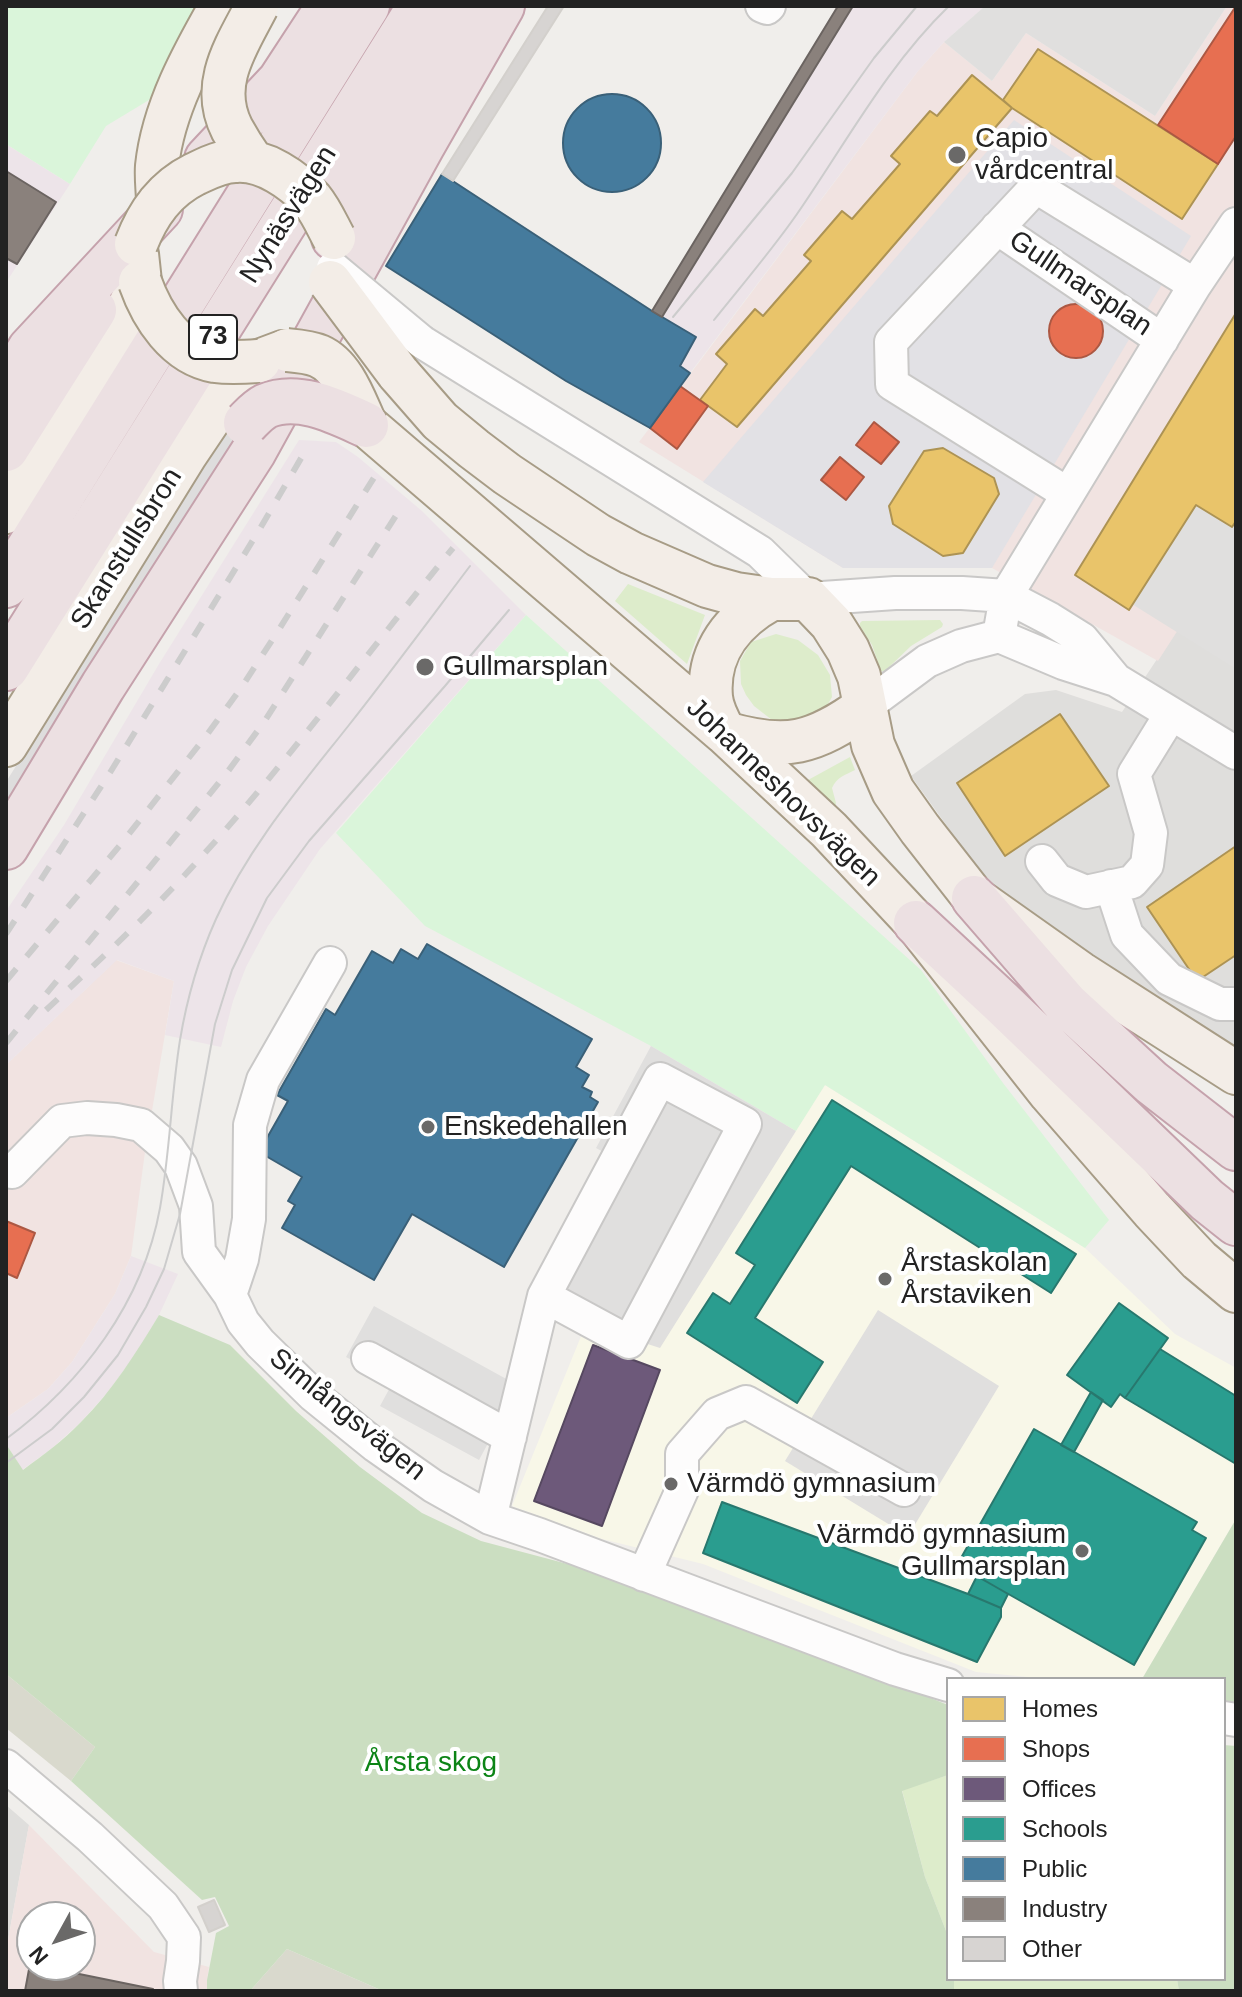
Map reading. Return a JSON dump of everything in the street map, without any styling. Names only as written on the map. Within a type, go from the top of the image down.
[{"type":"highway","points":[[6,389],[30,349],[280,81],[329,6]]},
{"type":"highway","name":"Nynäsvägen","points":[[6,585],[367,6]]},
{"type":"highway","points":[[6,847],[103,686],[254,451],[502,6]]},
{"type":"highway","points":[[332,263],[350,195],[448,14]]},
{"type":"highway","name":"Nynäsvägen","points":[[6,668],[448,14]]},
{"type":"highway","points":[[6,449],[138,263]]},
{"type":"highway","points":[[6,804],[246,423],[266,406],[294,402],[326,407],[366,425]]},
{"type":"highway","points":[[974,898],[1066,1004],[1151,1082],[1236,1148]]},
{"type":"highway","points":[[916,923],[1207,1200],[1236,1223]]},
{"type":"main road","points":[[158,203],[156,167],[166,123],[195,51],[221,6]]},
{"type":"main road","points":[[252,161],[231,127],[223,100],[227,65],[257,6]]},
{"type":"main road","points":[[6,512],[118,332],[138,263],[144,222],[174,187],[215,165],[252,161],[284,177],[313,201],[324,218],[332,263],[315,317],[273,356],[234,363],[205,358],[171,336],[147,302],[138,263]]},
{"type":"main road","points":[[332,263],[410,358],[440,421],[507,474],[598,535],[631,553],[707,586],[736,594],[790,599],[831,623],[848,650],[859,676],[873,745],[893,791],[974,898],[1080,973],[1236,1073]]},
{"type":"main road","name":"Johanneshovsvägen","points":[[273,356],[321,356],[334,366],[345,381],[366,425],[725,733],[829,830],[916,923],[1060,1105],[1190,1250],[1236,1291]]},
{"type":"main road","name":"Skanstullsbron","points":[[6,745],[229,390],[273,356]]},
{"type":"main road","points":[[790,599],[741,618],[721,643],[715,659],[711,698],[725,733],[773,743],[810,739],[837,727],[865,707]]},
{"type":"street","points":[[762,6],[769,6]]},
{"type":"street","name":"Gullmarsplan","points":[[1068,494],[892,384],[891,342],[1036,187],[1195,285]]},
{"type":"street","name":"Gullmarsplan","points":[[999,636],[1006,596],[1195,285],[1236,224]]},
{"type":"street","name":"Gullmarsplan","points":[[997,228],[1162,340]]},
{"type":"street","points":[[410,358],[760,552],[790,599],[895,593],[1006,596],[1082,639],[1116,680]]},
{"type":"street","points":[[865,707],[927,661],[961,646],[999,636],[1063,663],[1116,680],[1236,753]]},
{"type":"street","points":[[1042,861],[1057,880],[1086,892],[1132,882],[1147,865],[1151,833],[1134,774],[1171,714]]},
{"type":"street","points":[[1111,886],[1127,935],[1169,979],[1220,1004],[1236,1004]]},
{"type":"street","points":[[230,1295],[242,1259],[249,1219],[250,1125],[263,1080],[330,963]]},
{"type":"street","points":[[490,1518],[544,1296],[660,1079],[745,1124],[629,1342],[544,1296]]},
{"type":"street","name":"Simlångsvägen","points":[[12,1172],[62,1121],[87,1118],[141,1125],[169,1149],[181,1166],[196,1206],[199,1252],[230,1295],[243,1322],[313,1395],[376,1446],[433,1486],[490,1518],[895,1669],[946,1684]]},
{"type":"street","points":[[368,1358],[510,1437]]},
{"type":"street","points":[[644,1575],[682,1490],[682,1454],[717,1414],[746,1402],[904,1490]]},
{"type":"street","points":[[6,1766],[90,1837],[163,1906],[184,1937],[181,1991]]},
{"type":"shaded area","points":[[853,6],[985,6],[944,42],[918,71],[690,373],[680,366],[696,337],[663,317]]},
{"type":"shaded area","points":[[985,6],[1227,6],[1155,116],[1026,33],[992,81],[944,42]]},
{"type":"shaded area","points":[[1227,6],[1236,6],[1236,540],[1158,661],[992,568],[843,568],[639,442],[918,71],[944,42],[992,81],[1026,33],[1155,116]]},
{"type":"shaded area","points":[[1014,120],[1191,236],[992,568],[843,568],[703,482]],"holes":[[[1070,304],[1088,306],[1101,319],[1104,336],[1095,351],[1087,356],[1070,358],[1054,348],[1048,331],[1055,313]],[[875,422],[899,441],[881,464],[856,445]],[[943,448],[994,478],[893,524],[889,506],[924,451]],[[840,457],[864,477],[846,500],[822,481]]]},
{"type":"shaded area","points":[[6,144],[70,184],[7,281],[6,281]]},
{"type":"shaded area","points":[[299,440],[336,442],[358,457],[422,511],[526,615],[320,849],[268,926],[246,967],[221,1047],[165,1035],[174,981],[117,960],[6,1065],[6,911],[64,825],[159,664]]},
{"type":"shaded area","points":[[1196,505],[1232,527],[1236,521],[1236,669],[1132,604]]},
{"type":"shaded area","points":[[1236,540],[1236,1055],[996,894],[911,776],[1025,694],[1056,690],[1122,712]]},
{"type":"shaded area","points":[[116,960],[174,981],[131,1256],[115,1294],[72,1362],[48,1389],[6,1418],[6,1065]]},
{"type":"shaded area","points":[[651,1046],[796,1131],[660,1348],[586,1324],[562,1292],[631,1167],[596,1148]]},
{"type":"shaded area","points":[[825,1085],[1085,1248],[1175,1334],[1236,1368],[1236,1519],[1143,1677],[1028,1677],[976,1672],[703,1564],[602,1539],[512,1506],[586,1324]]},
{"type":"shaded area","points":[[131,1256],[178,1274],[159,1315],[136,1354],[107,1393],[80,1423],[22,1470],[6,1444],[6,1418],[48,1389],[72,1362],[115,1294]]},
{"type":"shaded area","points":[[374,1306],[519,1386],[479,1460],[380,1406],[393,1382],[346,1357]]},
{"type":"shaded area","points":[[878,1310],[999,1386],[908,1536],[785,1461]]},
{"type":"shaded area","points":[[6,1674],[95,1747],[71,1781],[6,1728]]},
{"type":"shaded area","points":[[6,1805],[29,1825],[6,1951]]},
{"type":"shaded area","points":[[29,1825],[154,1952],[209,1967],[207,1991],[6,1991],[6,1951]]},
{"type":"shaded area","points":[[287,1949],[383,1991],[250,1991]]},
{"type":"green space","points":[[6,6],[198,6],[149,100],[106,126],[70,184],[6,144]]},
{"type":"green space","points":[[628,584],[705,615],[687,664],[615,601]]},
{"type":"green space","points":[[526,615],[921,970],[1109,1220],[1085,1248],[825,1085],[796,1131],[651,1046],[425,926],[336,833]]},
{"type":"green space","points":[[940,620],[942,627],[911,646],[884,672],[860,626],[862,621]]},
{"type":"green space","points":[[776,634],[798,640],[818,655],[830,675],[832,697],[821,716],[796,725],[772,720],[746,695],[741,684],[740,661],[751,642]]},
{"type":"green space","points":[[850,757],[855,770],[834,784],[835,807],[808,780]]},
{"type":"green space","name":"Årsta skog","points":[[159,1315],[230,1345],[296,1411],[360,1467],[422,1513],[481,1541],[658,1588],[946,1704],[946,1776],[902,1791],[925,1877],[946,1931],[946,1981],[954,1981],[954,1991],[383,1991],[287,1949],[250,1991],[207,1991],[216,1933],[229,1926],[215,1897],[202,1900],[71,1781],[95,1747],[6,1674],[6,1444],[23,1470],[93,1410],[133,1357]]},
{"type":"green space","points":[[1236,1519],[1236,1703],[1226,1701],[1226,1677],[1143,1677]]},
{"type":"green space","points":[[1226,1745],[1236,1746],[1236,1991],[1179,1991],[1177,1981],[1226,1981]]},
{"type":"green space","points":[[946,1776],[946,1931],[925,1877],[902,1790]]},
{"type":"green space","points":[[954,1981],[1177,1981],[1179,1991],[954,1991]]},
{"type":"pier","points":[[234,417],[246,423],[6,835],[6,782]]},
{"type":"building: Homes","points":[[1038,49],[1218,164],[1182,219],[1003,100]]},
{"type":"building: Homes","points":[[972,75],[1012,108],[737,427],[700,400],[727,364],[716,354],[755,309],[763,316],[811,261],[804,255],[842,211],[852,219],[900,164],[891,156],[930,111],[937,116]]},
{"type":"building: Homes","points":[[1236,313],[1236,521],[1232,527],[1196,505],[1129,610],[1075,575]]},
{"type":"building: Homes","points":[[943,448],[994,478],[999,494],[963,553],[943,556],[893,524],[889,506],[924,451]]},
{"type":"building: Homes","points":[[1060,714],[1109,786],[1005,856],[957,783]]},
{"type":"building: Homes","points":[[1236,846],[1236,955],[1197,981],[1147,907]]},
{"type":"building: Shops","points":[[1236,6],[1236,136],[1218,164],[1158,125]]},
{"type":"building: Shops","points":[[1076,304],[1095,312],[1103,331],[1095,350],[1076,358],[1057,350],[1049,331],[1057,312]]},
{"type":"building: Shops","points":[[680,386],[708,406],[677,449],[650,428]]},
{"type":"building: Shops","points":[[874,422],[899,442],[881,464],[856,445]]},
{"type":"building: Shops","points":[[840,457],[864,477],[846,500],[821,480]]},
{"type":"building: Shops","points":[[6,1221],[35,1233],[17,1278],[6,1273]]},
{"type":"building: Offices","points":[[593,1345],[660,1370],[602,1526],[534,1501]]},
{"type":"building: Schools","points":[[832,1100],[1076,1254],[1051,1293],[851,1166],[755,1318],[823,1362],[797,1403],[687,1333],[713,1293],[730,1304],[755,1265],[736,1253]]},
{"type":"building: Schools","points":[[1119,1303],[1168,1338],[1125,1398],[1120,1394],[1111,1407],[1067,1375]]},
{"type":"building: Schools","points":[[1160,1349],[1236,1396],[1236,1464],[1125,1398]]},
{"type":"building: Schools","points":[[1091,1392],[1103,1400],[1074,1452],[1061,1445]]},
{"type":"building: Schools","name":"Värmdö gymnasium Gullmarsplan","points":[[1034,1429],[1197,1522],[1192,1530],[1206,1538],[1134,1665],[957,1565]]},
{"type":"building: Schools","points":[[722,1502],[968,1594],[1001,1608],[1001,1617],[977,1662],[703,1553]]},
{"type":"building: Schools","points":[[977,1576],[1008,1594],[1001,1608],[968,1594]]},
{"type":"building: Public","points":[[612,94],[631,98],[647,108],[657,124],[661,143],[657,162],[647,178],[631,188],[612,192],[593,188],[577,178],[567,162],[563,143],[567,124],[577,108],[593,98]]},
{"type":"building: Public","points":[[442,174],[696,337],[680,366],[690,373],[650,428],[566,381],[386,266]]},
{"type":"building: Public","name":"Enskedehallen","points":[[427,944],[592,1039],[576,1067],[589,1075],[582,1087],[592,1092],[590,1097],[598,1102],[504,1267],[412,1214],[374,1280],[282,1228],[295,1205],[288,1201],[302,1177],[259,1152],[288,1101],[277,1095],[326,1009],[335,1015],[372,951],[393,963],[401,949],[418,959]]},
{"type":"building: Industry","points":[[838,6],[853,6],[662,317],[652,311]]},
{"type":"building: Industry","points":[[6,171],[56,202],[17,264],[6,258]]},
{"type":"building: Industry","points":[[96,1977],[153,1989],[153,1991],[25,1991],[27,1981],[96,1981]]},
{"type":"building: Other","points":[[548,6],[564,6],[453,181],[442,174]]},
{"type":"building: Other","points":[[214,1900],[225,1925],[209,1932],[198,1907]]},
{"type":"tram line","points":[[673,317],[792,173],[874,58],[917,6]]},
{"type":"tram line","points":[[714,320],[787,227],[887,79],[949,6]]},
{"type":"tram line","points":[[6,1439],[34,1417],[84,1366],[124,1308],[139,1276],[152,1243],[160,1208],[186,1009],[204,948],[229,892],[276,818],[470,566]]},
{"type":"tram line","points":[[6,1463],[52,1429],[84,1397],[118,1355],[164,1269],[180,1214],[215,1024],[232,970],[267,898],[309,841],[509,610]]},
{"type":"railway","points":[[6,934],[111,771],[307,448]]},
{"type":"railway","points":[[6,981],[121,844],[206,736],[241,688],[375,476]]},
{"type":"railway","points":[[6,1043],[226,774],[264,722],[404,503]]},
{"type":"railway","points":[[46,1010],[149,912],[218,838],[287,757],[453,548]]},
{"type":"place","name":"Capio vårdcentral","points":[[957,155]]},
{"type":"place","name":"Gullmarsplan","points":[[425,667]]},
{"type":"place","name":"Enskedehallen","points":[[428,1127]]},
{"type":"place","name":"Årstaskolan Årstaviken","points":[[885,1279]]},
{"type":"place","name":"Värmdö gymnasium","points":[[671,1484]]},
{"type":"place","name":"Värmdö gymnasium Gullmarsplan","points":[[1082,1551]]}]
